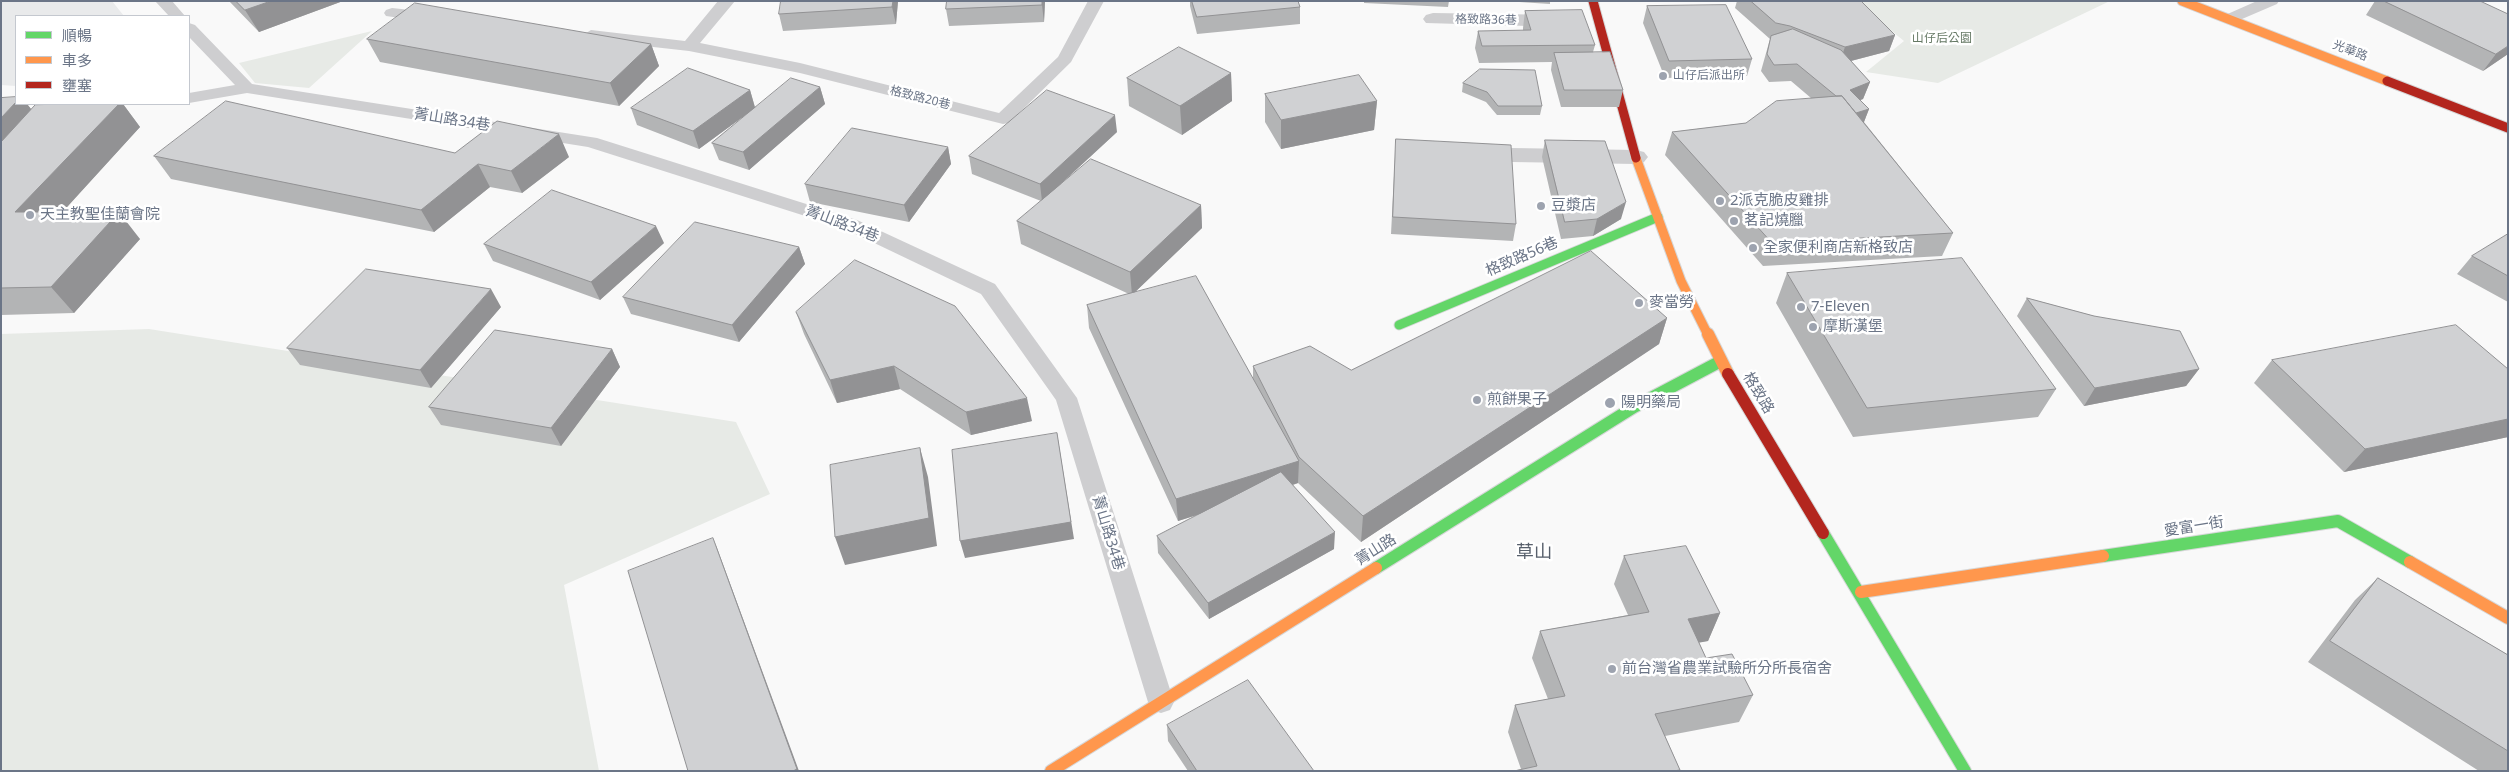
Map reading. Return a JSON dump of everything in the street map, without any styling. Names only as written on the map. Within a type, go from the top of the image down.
[{"type":"street","name":"格致路","points":[[1593,1],[1636,157],[1681,280],[1721,360],[1965,771]]},
{"type":"street","name":"光華路","points":[[2182,1],[2508,128]]},
{"type":"street","name":"格致路36巷","points":[[1433,19],[1598,22]]},
{"type":"street","points":[[1512,155],[1636,157]]},
{"type":"street","name":"格致路56巷","points":[[1398,325],[1658,217]]},
{"type":"street","name":"菁山路","points":[[1051,771],[1634,407],[1721,360]]},
{"type":"street","name":"愛富一街","points":[[1860,592],[2338,521],[2508,618]]},
{"type":"lane","points":[[163,1],[176,15]]},
{"type":"lane","points":[[689,46],[727,1]]},
{"type":"lane","name":"格致路20巷","points":[[580,34],[689,46],[800,68],[1003,119],[1065,58],[1096,1]]},
{"type":"lane","points":[[2229,19],[2271,1]]},
{"type":"lane","points":[[392,13],[441,18]]},
{"type":"lane","points":[[190,29],[247,88]]},
{"type":"lane","name":"菁山路34巷","points":[[190,98],[247,88],[591,142],[850,224],[988,289],[1066,398],[1161,702]]},
{"type":"shaded area","points":[[1,1],[112,1],[123,15],[15,15],[15,86],[1,85]]},
{"type":"green space","name":"山仔后公園","points":[[1855,1],[2110,1],[1938,83],[1866,72],[1904,41]]},
{"type":"green space","points":[[372,31],[309,88],[255,83],[239,63]]},
{"type":"green space","points":[[149,329],[736,422],[770,494],[564,585],[599,771],[1,771],[1,334]]},
{"type":"building","points":[[236,1],[271,1],[245,10]]},
{"type":"building","points":[[781,1],[893,1],[892,7],[779,14]]},
{"type":"building","points":[[947,1],[1042,1],[1042,5],[946,9]]},
{"type":"building","points":[[1192,1],[1298,1],[1300,7],[1197,17]]},
{"type":"building","points":[[1751,1],[1861,1],[1895,35],[1845,47],[1790,26],[1776,23]]},
{"type":"building","points":[[2384,1],[2480,1],[2508,14],[2508,46],[2496,54]]},
{"type":"building","points":[[415,3],[651,44],[610,83],[367,39]]},
{"type":"building","points":[[1726,5],[1752,59],[1669,61],[1647,6]]},
{"type":"building","points":[[1582,10],[1595,45],[1482,46],[1478,31],[1531,30],[1525,11]]},
{"type":"building","points":[[1793,29],[1841,50],[1870,82],[1850,90],[1869,109],[1856,113],[1842,96],[1836,96],[1797,64],[1774,65],[1767,54],[1771,36]]},
{"type":"building","points":[[1179,47],[1231,73],[1180,106],[1127,78]]},
{"type":"building","points":[[1610,52],[1623,90],[1564,90],[1554,53]]},
{"type":"building","points":[[688,68],[750,90],[693,131],[631,108]]},
{"type":"building","points":[[1480,69],[1535,70],[1542,106],[1498,106],[1487,92],[1463,83]]},
{"type":"building","points":[[1359,75],[1377,101],[1281,120],[1265,94]]},
{"type":"building","points":[[791,78],[820,87],[743,152],[712,143]]},
{"type":"building","points":[[1047,90],[1115,115],[1040,184],[969,156]]},
{"type":"building","points":[[1842,96],[1953,233],[1772,243],[1672,132],[1746,123],[1776,101]]},
{"type":"building","points":[[15,97],[15,103],[1,118],[1,98]]},
{"type":"building","points":[[226,101],[455,153],[497,121],[559,134],[511,171],[478,164],[421,210],[154,156]]},
{"type":"building","points":[[35,105],[118,105],[15,212],[119,212],[51,287],[1,288],[1,142]]},
{"type":"building","points":[[852,128],[948,147],[904,205],[805,184]]},
{"type":"building","points":[[1396,139],[1511,145],[1516,224],[1393,217]]},
{"type":"building","points":[[1545,140],[1605,141],[1626,202],[1597,219],[1565,222]]},
{"type":"building","points":[[1091,159],[1201,205],[1130,272],[1017,221]]},
{"type":"building","points":[[552,190],[656,226],[591,282],[484,244]]},
{"type":"building","points":[[695,222],[799,247],[732,325],[623,297]]},
{"type":"building","points":[[2508,234],[2508,276],[2472,256]]},
{"type":"building","points":[[1591,251],[1667,318],[1363,516],[1299,457],[1253,366],[1310,346],[1351,370]]},
{"type":"building","points":[[1962,258],[2056,389],[1867,408],[1787,273]]},
{"type":"building","points":[[855,260],[955,306],[1027,398],[966,412],[894,366],[830,380],[796,312]]},
{"type":"building","points":[[366,269],[491,289],[420,370],[287,348]]},
{"type":"building","points":[[1196,276],[1299,461],[1176,499],[1087,305]]},
{"type":"building","points":[[2027,298],[2094,316],[2180,331],[2199,369],[2095,388]]},
{"type":"building","points":[[2456,325],[2508,369],[2508,419],[2365,449],[2272,360]]},
{"type":"building","points":[[495,330],[612,349],[551,428],[429,407]]},
{"type":"building","points":[[1057,433],[1071,522],[960,541],[952,450]]},
{"type":"building","points":[[920,448],[929,518],[835,537],[830,465]]},
{"type":"building","points":[[1281,472],[1335,532],[1208,603],[1157,536]]},
{"type":"building","points":[[713,538],[797,769],[793,771],[688,771],[628,571]]},
{"type":"building","name":"前台灣省農業試驗所分所長宿舍","points":[[1686,546],[1720,613],[1688,619],[1706,658],[1732,654],[1753,695],[1655,714],[1680,770],[1514,771],[1537,766],[1515,705],[1565,696],[1540,631],[1649,612],[1624,556]]},
{"type":"building","points":[[2378,578],[2508,655],[2508,751],[2330,641]]},
{"type":"building","points":[[1248,680],[1314,771],[1197,771],[1167,725]]},
{"type":"traffic: fast","points":[[1399,325],[1658,217]]},
{"type":"traffic: fast","points":[[1376,568],[1634,407],[1721,361]]},
{"type":"traffic: fast","points":[[2103,556],[2338,521],[2410,562]]},
{"type":"traffic: fast","points":[[1823,533],[1965,771]]},
{"type":"traffic: slow","points":[[2182,1],[2387,81]]},
{"type":"traffic: slow","points":[[1636,158],[1681,281],[1728,374]]},
{"type":"traffic: slow","points":[[1861,592],[2103,556]]},
{"type":"traffic: slow","points":[[2410,562],[2508,618]]},
{"type":"traffic: slow","points":[[1051,771],[1376,568]]},
{"type":"traffic: jam","points":[[1593,1],[1636,158]]},
{"type":"traffic: jam","points":[[2387,81],[2508,128]]},
{"type":"traffic: jam","points":[[1728,374],[1823,533]]},
{"type":"place","name":"山仔后派出所","points":[[1663,76]]},
{"type":"place","name":"2派克脆皮雞排","points":[[1720,201]]},
{"type":"place","name":"豆漿店","points":[[1541,206]]},
{"type":"place","name":"天主教聖佳蘭會院","points":[[30,215]]},
{"type":"place","name":"茗記燒臘","points":[[1734,221]]},
{"type":"place","name":"全家便利商店新格致店","points":[[1753,248]]},
{"type":"place","name":"麥當勞","points":[[1639,303]]},
{"type":"place","name":"7-Eleven","points":[[1801,307]]},
{"type":"place","name":"摩斯漢堡","points":[[1813,327]]},
{"type":"place","name":"煎餅果子","points":[[1477,400]]},
{"type":"place","name":"陽明藥局","points":[[1610,403]]},
{"type":"place","name":"前台灣省農業試驗所分所長宿舍","points":[[1612,669]]},
{"type":"district","name":"草山","points":[[1534,553]]}]
